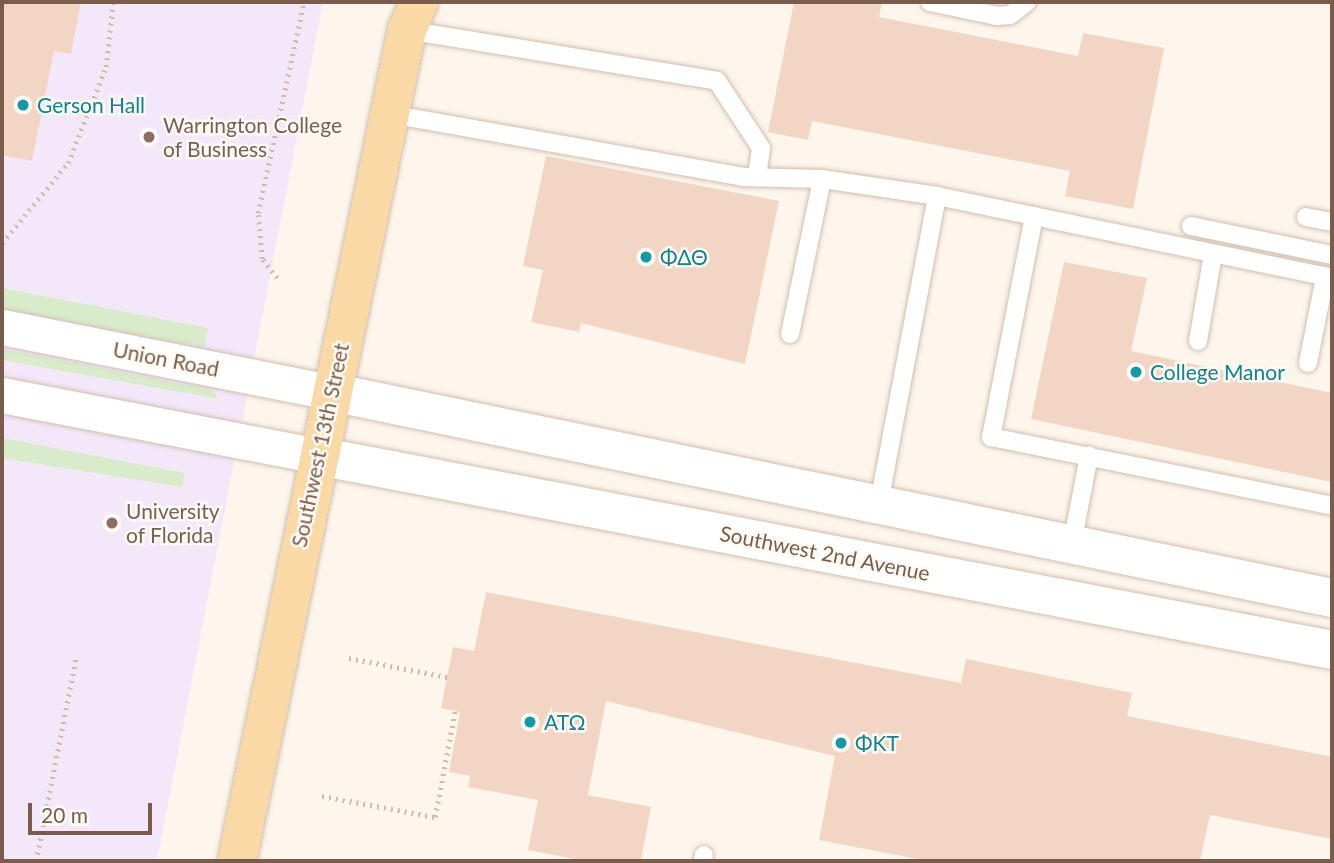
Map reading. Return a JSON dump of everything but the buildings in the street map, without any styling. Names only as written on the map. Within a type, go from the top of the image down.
[{"type":"main road","name":"Southwest 13th Street","points":[[237,861],[410,11]]},
{"type":"street","name":"Union Road","points":[[2,327],[331,392]]},
{"type":"street","points":[[331,392],[1332,598]]},
{"type":"street","points":[[2,395],[318,456]]},
{"type":"street","name":"Southwest 2nd Avenue","points":[[318,456],[1332,650]]},
{"type":"lane","points":[[930,2],[997,16],[1010,15],[1027,2]]},
{"type":"lane","points":[[410,11],[717,81],[761,148],[757,178]]},
{"type":"lane","points":[[390,114],[757,178],[822,179],[937,196],[1328,277],[1308,363]]},
{"type":"lane","points":[[790,334],[822,179]]},
{"type":"lane","points":[[879,503],[937,196]]},
{"type":"lane","points":[[1034,216],[991,437],[1332,506]]},
{"type":"lane","points":[[1306,217],[1332,222]]},
{"type":"lane","points":[[1191,226],[1332,255]]},
{"type":"lane","points":[[1198,341],[1213,254]]},
{"type":"lane","points":[[1072,544],[1089,456]]},
{"type":"path","points":[[2,243],[68,163],[106,67],[113,2]]},
{"type":"path","points":[[277,278],[262,259],[258,213],[304,2]]},
{"type":"path","points":[[349,658],[447,677]]},
{"type":"path","points":[[36,861],[76,659]]},
{"type":"path","points":[[322,796],[435,817],[455,711]]},
{"type":"shaded area","name":"University of Florida","points":[[2,2],[323,2],[157,861],[2,861]]},
{"type":"green space","points":[[2,288],[208,328],[204,348],[2,308]]},
{"type":"green space","points":[[2,349],[212,390],[219,399],[2,360]]},
{"type":"green space","points":[[2,438],[185,473],[182,487],[2,458]]},
{"type":"place","name":"Gerson Hall","points":[[23,105]]},
{"type":"place","name":"Warrington College of Business","points":[[149,137]]},
{"type":"place","name":"ΦΔΘ","points":[[646,257]]},
{"type":"place","name":"College Manor","points":[[1136,372]]},
{"type":"place","name":"University of Florida","points":[[112,523]]},
{"type":"place","name":"ΑΤΩ","points":[[530,722]]},
{"type":"place","name":"ΦΚΤ","points":[[841,743]]}]
